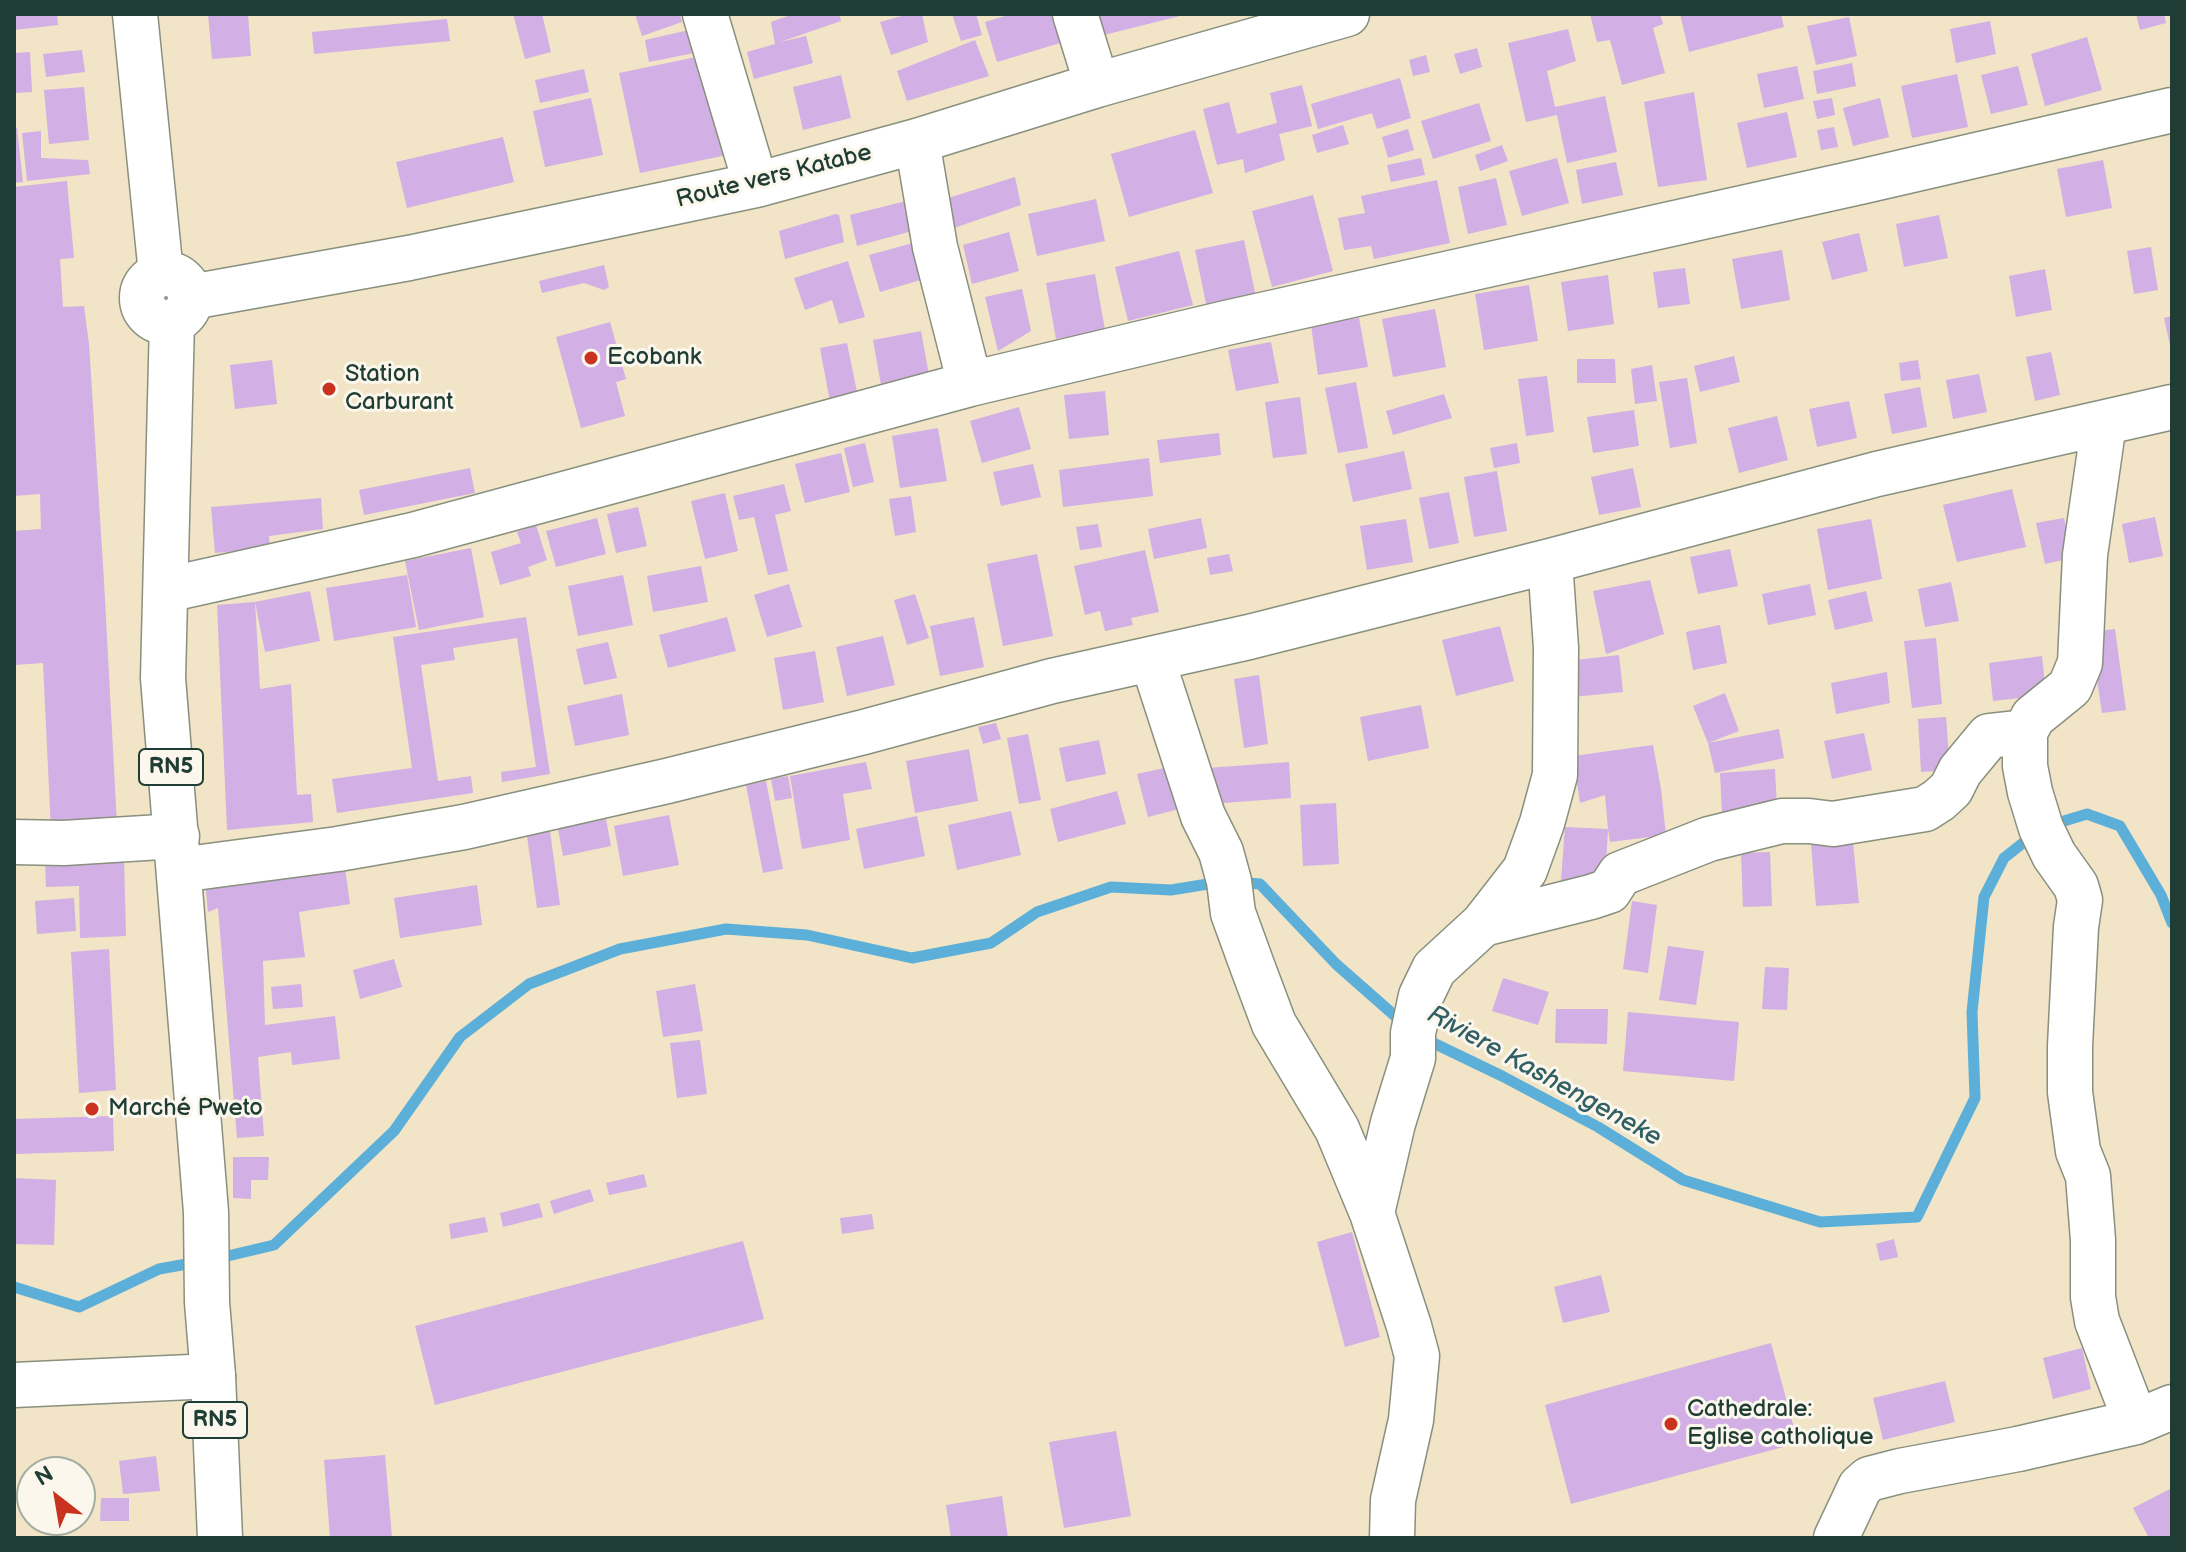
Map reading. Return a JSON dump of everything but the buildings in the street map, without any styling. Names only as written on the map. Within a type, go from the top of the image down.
[{"type":"main road","name":"RN5","points":[[135,14],[175,297],[163,678],[206,1212],[207,1302],[220,1538]]},
{"type":"main road","points":[[705,14],[756,185]]},
{"type":"main road","points":[[1075,14],[1097,85]]},
{"type":"main road","name":"Route vers Katabe","points":[[175,297],[409,258],[756,185],[917,141],[1097,85],[1347,14]]},
{"type":"main road","points":[[166,590],[413,535],[970,384],[1226,323],[2172,110]]},
{"type":"main road","points":[[917,141],[935,247],[970,384]]},
{"type":"main road","points":[[14,842],[178,853],[338,849],[464,827],[667,781],[1052,681],[1249,637],[1877,474],[2172,407]]},
{"type":"main road","points":[[1836,1538],[1860,1487],[1869,1479],[2018,1449],[2154,1415],[2097,1321],[2093,1297],[2088,1176],[2078,1151],[2070,1092],[2076,927],[2080,900],[2076,886],[2054,855],[2041,828],[2025,766],[2025,732],[2033,717],[2070,687],[2080,663],[2085,555],[2104,423]]},
{"type":"main road","points":[[1372,1213],[1393,1123],[1413,1058],[1413,1033],[1421,996],[1434,969],[1483,924],[1525,870],[1542,823],[1555,775],[1556,648],[1550,561]]},
{"type":"main road","points":[[1152,659],[1203,816],[1221,852],[1233,913],[1274,1024],[1337,1129],[1394,1275],[1417,1356],[1411,1420],[1393,1500],[1392,1538]]},
{"type":"main road","points":[[1483,924],[1609,891],[1620,874],[1709,839],[1782,821],[1833,824],[1925,809],[1951,789],[1960,771],[1989,736],[2025,732]]},
{"type":"main road","points":[[14,1385],[213,1376]]},
{"type":"waterway","name":"Riviere Kashengeneke","points":[[2051,825],[2087,814],[2120,826],[2161,895],[2172,923]]},
{"type":"waterway","name":"Riviere Kashengeneke","points":[[1423,1038],[1598,1127],[1683,1180],[1820,1222],[1917,1217],[1975,1098],[1972,1012],[1984,897],[2004,858],[2033,835]]},
{"type":"waterway","name":"Riviere Kashengeneke","points":[[215,1259],[274,1245],[394,1131],[460,1037],[529,984],[620,949],[726,929],[807,935],[912,958],[991,943],[1037,912],[1111,887],[1171,890],[1220,882]]},
{"type":"waterway","name":"Riviere Kashengeneke","points":[[1237,882],[1260,884],[1336,964],[1403,1023]]},
{"type":"waterway","name":"Riviere Kashengeneke","points":[[14,1287],[79,1307],[159,1269],[198,1262]]},
{"type":"place","name":"Ecobank","points":[[591,358]]},
{"type":"place","name":"Station Carburant","points":[[329,389]]},
{"type":"place","name":"Marché Pweto","points":[[92,1109]]},
{"type":"place","name":"Cathedrale: Eglise catholique","points":[[1671,1424]]}]
